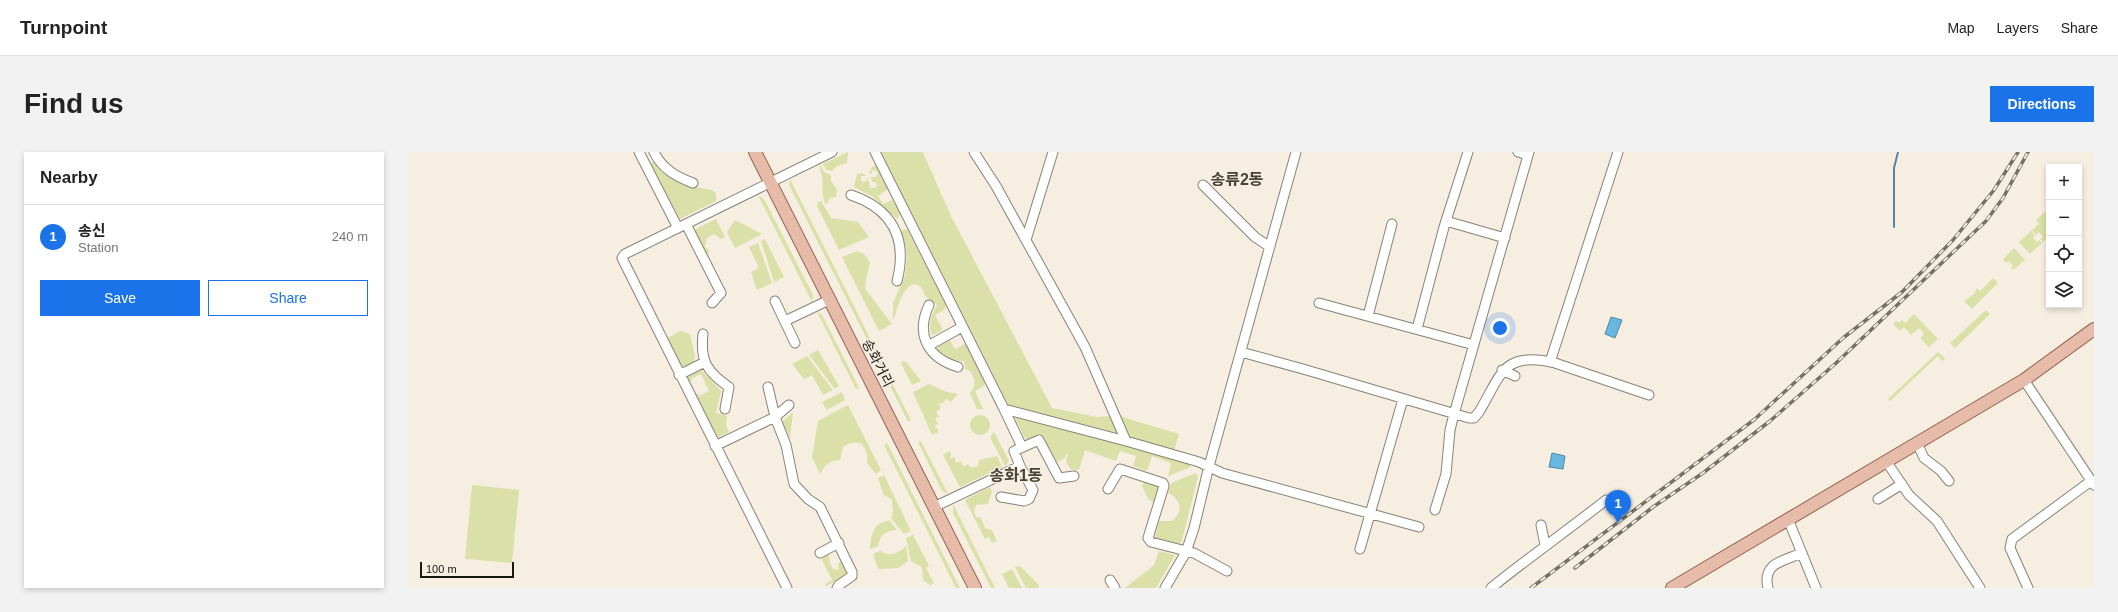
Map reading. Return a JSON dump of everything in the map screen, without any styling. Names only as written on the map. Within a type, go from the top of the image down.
[{"type":"main road","name":"송화거리","points":[[754,152],[975,588]]},
{"type":"main road","points":[[1672,588],[2024,380],[2094,329]]},
{"type":"street","points":[[787,588],[679,375],[622,258],[626,254],[832,152]]},
{"type":"street","points":[[875,152],[892,195],[909,220],[1022,448]]},
{"type":"street","points":[[974,152],[1026,240],[1085,347],[1126,441]]},
{"type":"street","points":[[1026,240],[1052,152]]},
{"type":"street","points":[[1165,588],[1186,552],[1240,352],[1245,316],[1270,247],[1296,152]]},
{"type":"street","points":[[1417,329],[1446,221],[1468,152]]},
{"type":"street","points":[[1435,510],[1446,474],[1450,430],[1454,414],[1528,154],[1518,152]]},
{"type":"street","points":[[1550,362],[1596,225],[1618,152]]},
{"type":"street","points":[[678,228],[641,156],[654,153],[663,165],[677,177],[693,183]]},
{"type":"street","points":[[1203,185],[1255,237],[1270,247]]},
{"type":"street","points":[[851,195],[871,202],[884,212],[894,226],[901,255],[897,281]]},
{"type":"street","points":[[894,226],[909,220]]},
{"type":"street","points":[[1446,221],[1505,238]]},
{"type":"street","points":[[686,224],[721,293],[712,303]]},
{"type":"street","points":[[1368,316],[1392,224]]},
{"type":"street","points":[[785,321],[829,300]]},
{"type":"street","points":[[775,301],[795,343]]},
{"type":"street","points":[[1319,303],[1474,345]]},
{"type":"street","points":[[929,305],[923,326],[924,337],[928,346],[934,355],[946,363],[958,366]]},
{"type":"street","points":[[928,346],[962,327]]},
{"type":"street","points":[[703,334],[702,354],[709,371],[729,387],[725,409]]},
{"type":"street","points":[[1240,352],[1469,418],[1474,418],[1482,407],[1502,370],[1515,363],[1526,360],[1540,359],[1649,395]]},
{"type":"street","points":[[679,375],[705,362]]},
{"type":"street","points":[[1502,370],[1515,376]]},
{"type":"street","points":[[2024,380],[2093,483],[2012,539],[2010,548],[2028,588]]},
{"type":"street","points":[[768,387],[774,417],[786,445],[794,484],[808,499],[820,507],[839,543],[852,576],[837,588]]},
{"type":"street","points":[[1360,549],[1403,399]]},
{"type":"street","points":[[715,446],[774,417],[788,405]]},
{"type":"street","points":[[1004,409],[1126,441],[1209,466],[1222,473],[1419,527]]},
{"type":"street","points":[[1002,497],[1024,501],[1029,499],[1033,490],[1014,451],[1039,440],[1059,478],[1074,476]]},
{"type":"street","points":[[1917,443],[1924,458],[1940,470],[1949,481]]},
{"type":"street","points":[[1886,461],[1909,495],[1937,521],[1980,588]]},
{"type":"street","points":[[934,507],[1020,466]]},
{"type":"street","points":[[1108,489],[1120,470],[1163,483],[1164,486],[1148,538],[1151,542],[1194,553],[1227,571]]},
{"type":"street","points":[[1878,499],[1902,484]]},
{"type":"street","points":[[1490,588],[1524,556],[1560,537],[1606,500]]},
{"type":"street","points":[[1788,519],[1816,588]]},
{"type":"street","points":[[1541,525],[1544,545]]},
{"type":"street","points":[[820,553],[839,543]]},
{"type":"street","points":[[1768,588],[1767,573],[1771,568],[1802,553]]},
{"type":"green space","points":[[848,152],[847,163],[837,166],[832,171],[826,170],[823,164]]},
{"type":"green space","points":[[881,152],[924,152],[923,153],[951,216],[1052,408],[1097,417],[1112,416],[1118,433],[1009,406]]},
{"type":"green space","points":[[652,162],[676,180],[695,187],[713,191],[716,193],[716,201],[680,219],[651,165]]},
{"type":"green space","points":[[876,165],[888,189],[878,196],[883,204],[892,200],[901,213],[897,219],[873,197],[854,187],[857,174],[861,173],[867,176],[861,176],[861,181],[865,182],[868,178],[870,188],[876,188],[877,184],[872,181],[870,177],[876,177],[878,172],[873,170],[871,174],[869,174],[871,168]]},
{"type":"green space","points":[[819,166],[821,166],[824,172],[831,175],[831,181],[837,190],[836,197],[830,198],[826,205],[823,195],[822,177]]},
{"type":"green space","points":[[790,179],[888,374],[885,375],[789,185]]},
{"type":"green space","points":[[758,195],[764,199],[813,295],[812,302]]},
{"type":"green space","points":[[821,201],[831,218],[858,222],[869,237],[839,250],[817,206],[818,202]]},
{"type":"green space","points":[[2046,211],[2046,239],[2043,242],[2040,239],[2043,237],[2039,232],[2036,235],[2032,230],[2039,224],[2036,220]]},
{"type":"green space","points":[[716,219],[725,237],[721,239],[714,234],[707,238],[705,246],[709,251],[707,257],[694,230]]},
{"type":"green space","points":[[735,220],[762,234],[735,248],[727,232]]},
{"type":"green space","points":[[907,229],[946,305],[944,310],[935,315],[943,330],[932,335],[930,323],[937,305],[924,294],[921,287],[916,284],[911,285],[906,289],[899,302],[894,320],[893,318],[893,303],[905,276],[907,257],[902,230]]},
{"type":"green space","points":[[2031,231],[2035,235],[2033,238],[2037,242],[2039,240],[2042,243],[2030,254],[2019,242]]},
{"type":"green space","points":[[765,239],[784,277],[774,282],[761,241]]},
{"type":"green space","points":[[758,243],[772,283],[757,290],[751,272],[759,268],[749,247]]},
{"type":"green space","points":[[2014,248],[2025,260],[2013,270],[2011,268],[2013,266],[2009,261],[2006,263],[2003,259]]},
{"type":"green space","points":[[857,251],[864,254],[870,262],[865,285],[866,290],[892,324],[879,331],[842,257]]},
{"type":"green space","points":[[1993,278],[1998,283],[1972,309],[1964,301],[1974,294],[1977,288],[1980,291]]},
{"type":"green space","points":[[1986,310],[1990,314],[1955,348],[1950,343]]},
{"type":"green space","points":[[817,312],[822,315],[859,388],[856,389]]},
{"type":"green space","points":[[1914,314],[1938,339],[1929,347],[1920,338],[1924,334],[1919,328],[1911,335],[1904,327],[1900,331],[1893,324],[1896,321],[1899,323],[1902,320],[1905,323]]},
{"type":"green space","points":[[680,331],[690,334],[695,356],[694,362],[681,367],[667,341],[668,338]]},
{"type":"green space","points":[[950,340],[955,349],[965,344],[967,345],[985,381],[984,386],[975,391],[983,409],[977,409],[970,393],[974,387],[974,379],[970,371],[965,369],[964,361],[953,360],[938,351],[938,347]]},
{"type":"green space","points":[[818,350],[839,386],[835,389],[809,355]]},
{"type":"green space","points":[[1938,352],[1945,358],[1942,361],[1938,356],[1890,401],[1888,399]]},
{"type":"green space","points":[[807,356],[833,390],[823,395],[812,375],[804,379],[792,364]]},
{"type":"green space","points":[[902,361],[906,362],[921,381],[912,385],[901,363]]},
{"type":"green space","points":[[701,370],[721,391],[716,413],[727,416],[726,425],[729,432],[719,437],[715,436],[695,395],[698,393],[699,396],[709,391],[701,374],[691,379],[692,381],[688,381],[688,377]]},
{"type":"green space","points":[[890,379],[911,420],[908,422],[887,380]]},
{"type":"green space","points":[[929,384],[947,392],[958,394],[951,402],[946,399],[943,403],[939,404],[941,408],[936,412],[939,417],[935,418],[938,424],[934,427],[938,429],[938,432],[932,435],[913,392]]},
{"type":"green space","points":[[842,392],[845,400],[827,410],[822,402]]},
{"type":"green space","points":[[848,405],[881,470],[876,474],[867,463],[865,448],[862,444],[854,442],[843,447],[840,460],[833,461],[828,464],[820,474],[812,457],[818,421]]},
{"type":"green space","points":[[793,412],[790,438],[782,422]]},
{"type":"green space","points":[[980,415],[987,418],[990,425],[987,432],[980,435],[973,432],[970,425],[973,418]]},
{"type":"green space","points":[[1019,416],[1168,457],[1188,464],[1191,467],[1168,476],[1171,463],[1152,456],[1147,471],[1133,466],[1136,456],[1120,451],[1116,461],[1085,450],[1079,470],[1070,469],[1066,461],[1068,454],[1066,454],[1065,458],[1057,462],[1042,435],[1029,439],[1025,438],[1015,418]]},
{"type":"green space","points":[[1119,416],[1179,434],[1174,451],[1131,438],[1127,435]]},
{"type":"green space","points":[[994,432],[1009,461],[1005,466],[990,437]]},
{"type":"green space","points":[[921,441],[948,494],[942,491],[918,442]]},
{"type":"green space","points":[[887,443],[960,588],[956,588],[884,445]]},
{"type":"green space","points":[[949,451],[951,454],[950,458],[955,457],[956,463],[961,461],[963,466],[968,464],[971,468],[978,466],[979,460],[997,456],[1002,467],[960,487],[943,455]]},
{"type":"green space","points":[[1196,473],[1198,477],[1181,544],[1157,538],[1155,536],[1159,521],[1172,521],[1178,514],[1178,502],[1168,493],[1171,483]]},
{"type":"green space","points":[[884,475],[911,531],[904,534],[891,518],[893,511],[892,500],[883,494],[878,478]]},
{"type":"green space","points":[[1145,479],[1159,486],[1155,502],[1149,500],[1142,486]]},
{"type":"green space","points":[[472,485],[519,490],[512,563],[465,559]]},
{"type":"green space","points":[[990,487],[992,492],[988,504],[976,505],[974,511],[976,517],[981,518],[985,528],[992,530],[997,541],[992,543],[989,537],[985,539],[965,500]]},
{"type":"green space","points":[[953,504],[995,588],[991,588],[953,513]]},
{"type":"green space","points":[[889,520],[897,530],[884,534],[880,539],[878,546],[870,549],[873,532],[880,523]]},
{"type":"green space","points":[[913,535],[929,566],[926,568],[934,583],[930,585],[923,580],[922,567],[911,561],[906,538]]},
{"type":"green space","points":[[906,546],[908,561],[898,568],[878,569],[873,554],[880,551],[887,554],[894,554]]},
{"type":"green space","points":[[1159,551],[1175,555],[1156,588],[1125,588],[1154,565]]},
{"type":"green space","points":[[829,554],[829,561],[833,569],[839,570],[838,563],[843,561],[849,575],[826,586],[825,584],[832,580],[821,558]]},
{"type":"green space","points":[[1020,566],[1039,585],[1038,588],[1026,588],[1015,567]]},
{"type":"green space","points":[[1012,569],[1022,588],[1009,588],[1002,574]]},
{"type":"water","points":[[1611,317],[1622,320],[1615,338],[1605,334]]},
{"type":"water","points":[[1552,453],[1565,456],[1563,469],[1549,467]]},
{"type":"waterway","points":[[1894,227],[1894,168],[1898,152]]},
{"type":"railway","points":[[1531,588],[1755,419],[1843,338],[1902,292],[1953,240],[1994,190],[2018,152]]},
{"type":"railway","points":[[1575,568],[1653,507],[1703,473],[1770,421],[1835,364],[1986,221],[2003,198],[2028,152]]},
{"type":"place","name":"송신","points":[[1618,523]]},
{"type":"district","name":"송류2동","points":[[1237,179]]},
{"type":"district","name":"송화1동","points":[[1016,475]]}]
